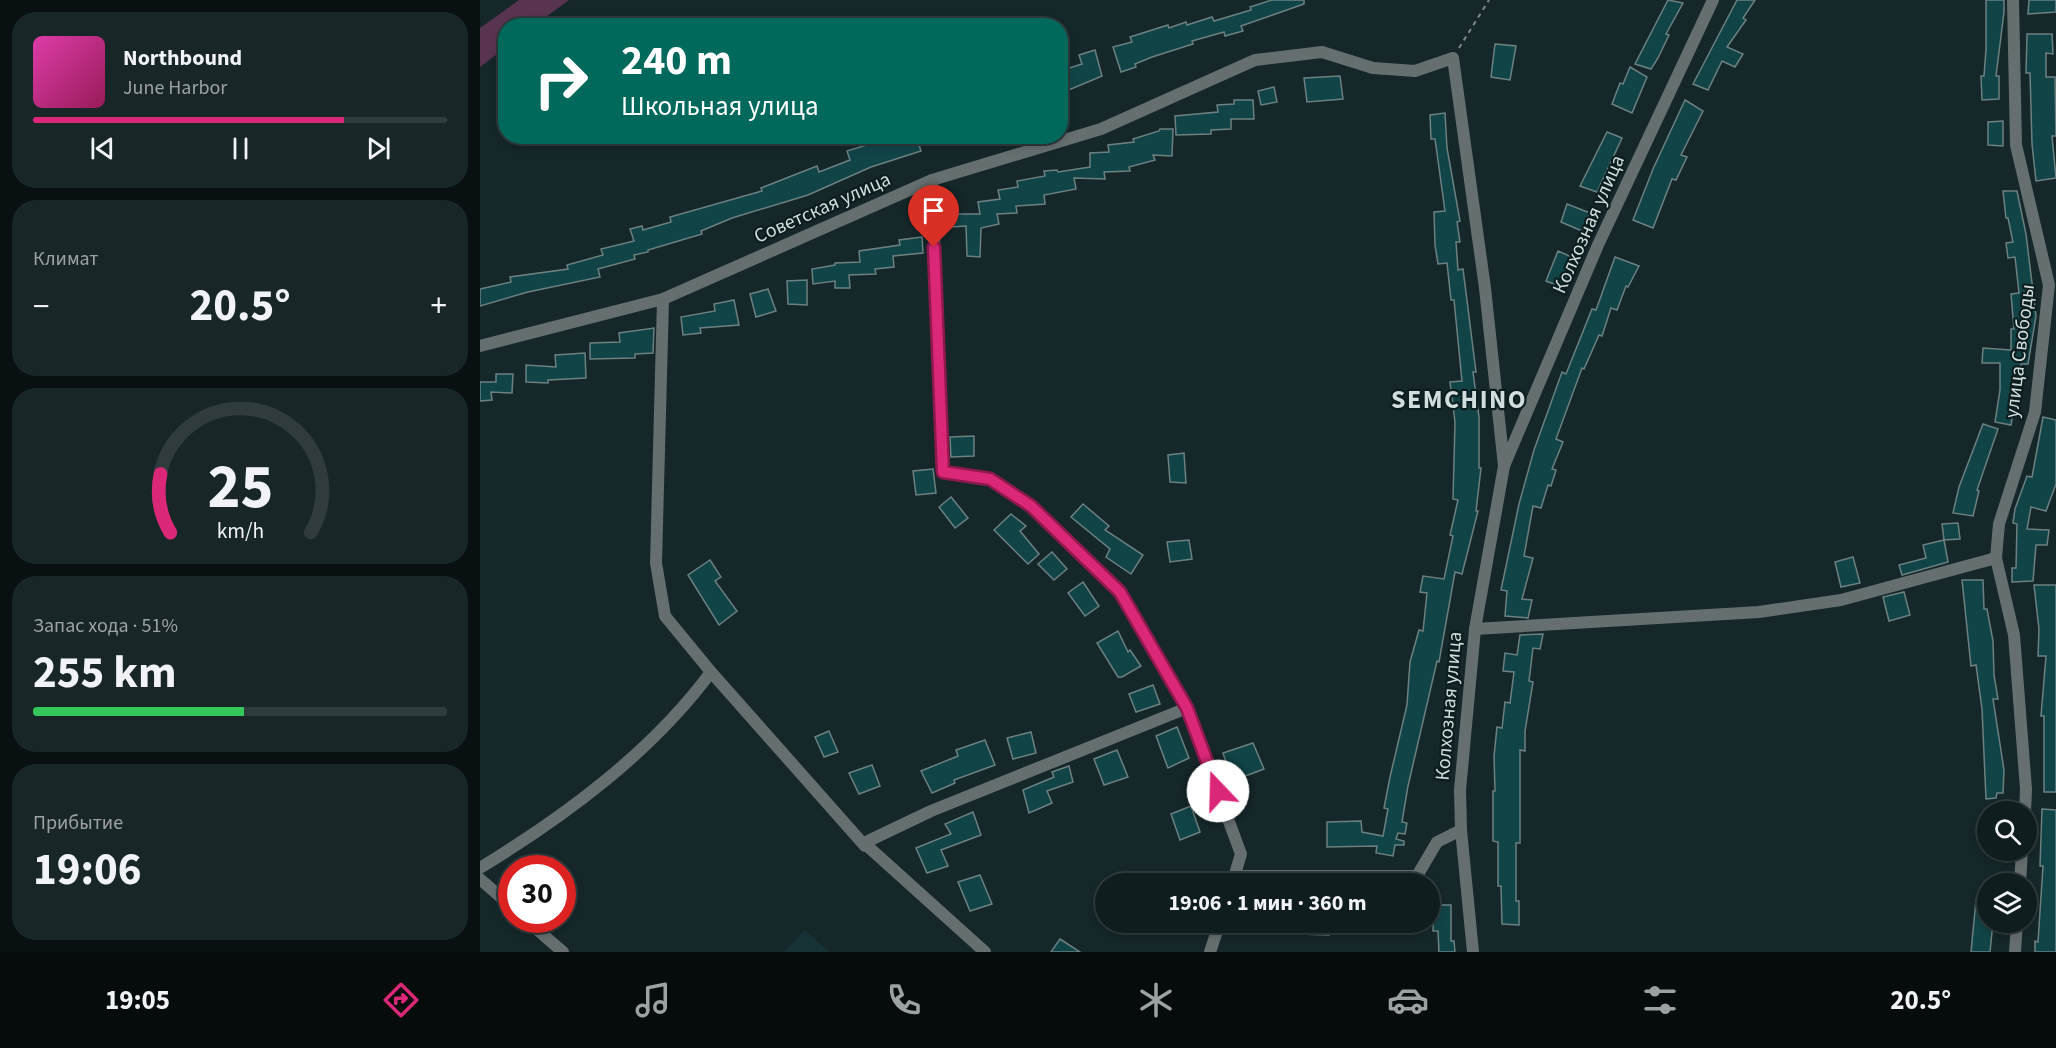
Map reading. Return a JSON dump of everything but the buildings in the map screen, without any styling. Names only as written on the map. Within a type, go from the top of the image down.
[{"type":"street","name":"Колхозная улица","points":[[1473,952],[1461,830],[1460,790],[1475,629],[1504,466],[1598,245],[1713,0]]},
{"type":"street","name":"улица Свободы","points":[[2013,0],[2016,145],[2049,285],[2035,412],[2000,524],[1996,558],[2014,634],[2025,801]]},
{"type":"street","name":"Советская улица","points":[[1068,139],[1101,129],[1255,60],[1322,52],[1373,68],[1415,71],[1453,58]]},
{"type":"street","name":"Колхозная улица","points":[[1453,58],[1485,288],[1504,466]]},
{"type":"street","name":"Советская улица","points":[[480,346],[663,299],[932,180],[1051,144]]},
{"type":"street","points":[[932,180],[943,472],[990,479],[1031,506],[1120,592],[1187,708],[1242,854],[1235,873]]},
{"type":"street","points":[[663,299],[656,563],[665,616],[711,672],[865,846],[864,843],[931,811],[1187,708]]},
{"type":"street","points":[[1475,629],[1760,612],[1841,600],[1996,558]]},
{"type":"street","points":[[480,868],[568,810],[686,706],[711,672]]},
{"type":"street","points":[[1419,873],[1437,842],[1461,830]]},
{"type":"street","points":[[864,843],[985,952]]},
{"type":"street","points":[[480,879],[498,895]]},
{"type":"street","points":[[541,933],[563,952]]},
{"type":"street","points":[[1210,952],[1216,933]]},
{"type":"street","points":[[2015,952],[2016,933]]},
{"type":"path","points":[[1453,58],[1489,0]]},
{"type":"shaded area","points":[[519,0],[569,0],[545,18],[498,18],[498,53],[480,67],[480,28]]},
{"type":"shaded area","points":[[805,930],[829,952],[784,952]]},
{"type":"district","name":"SEMCHINO","points":[[1459,399]]},
{"type":"route","points":[[934,247],[943,472],[990,479],[1031,506],[1120,592],[1187,708],[1218,791]]}]
